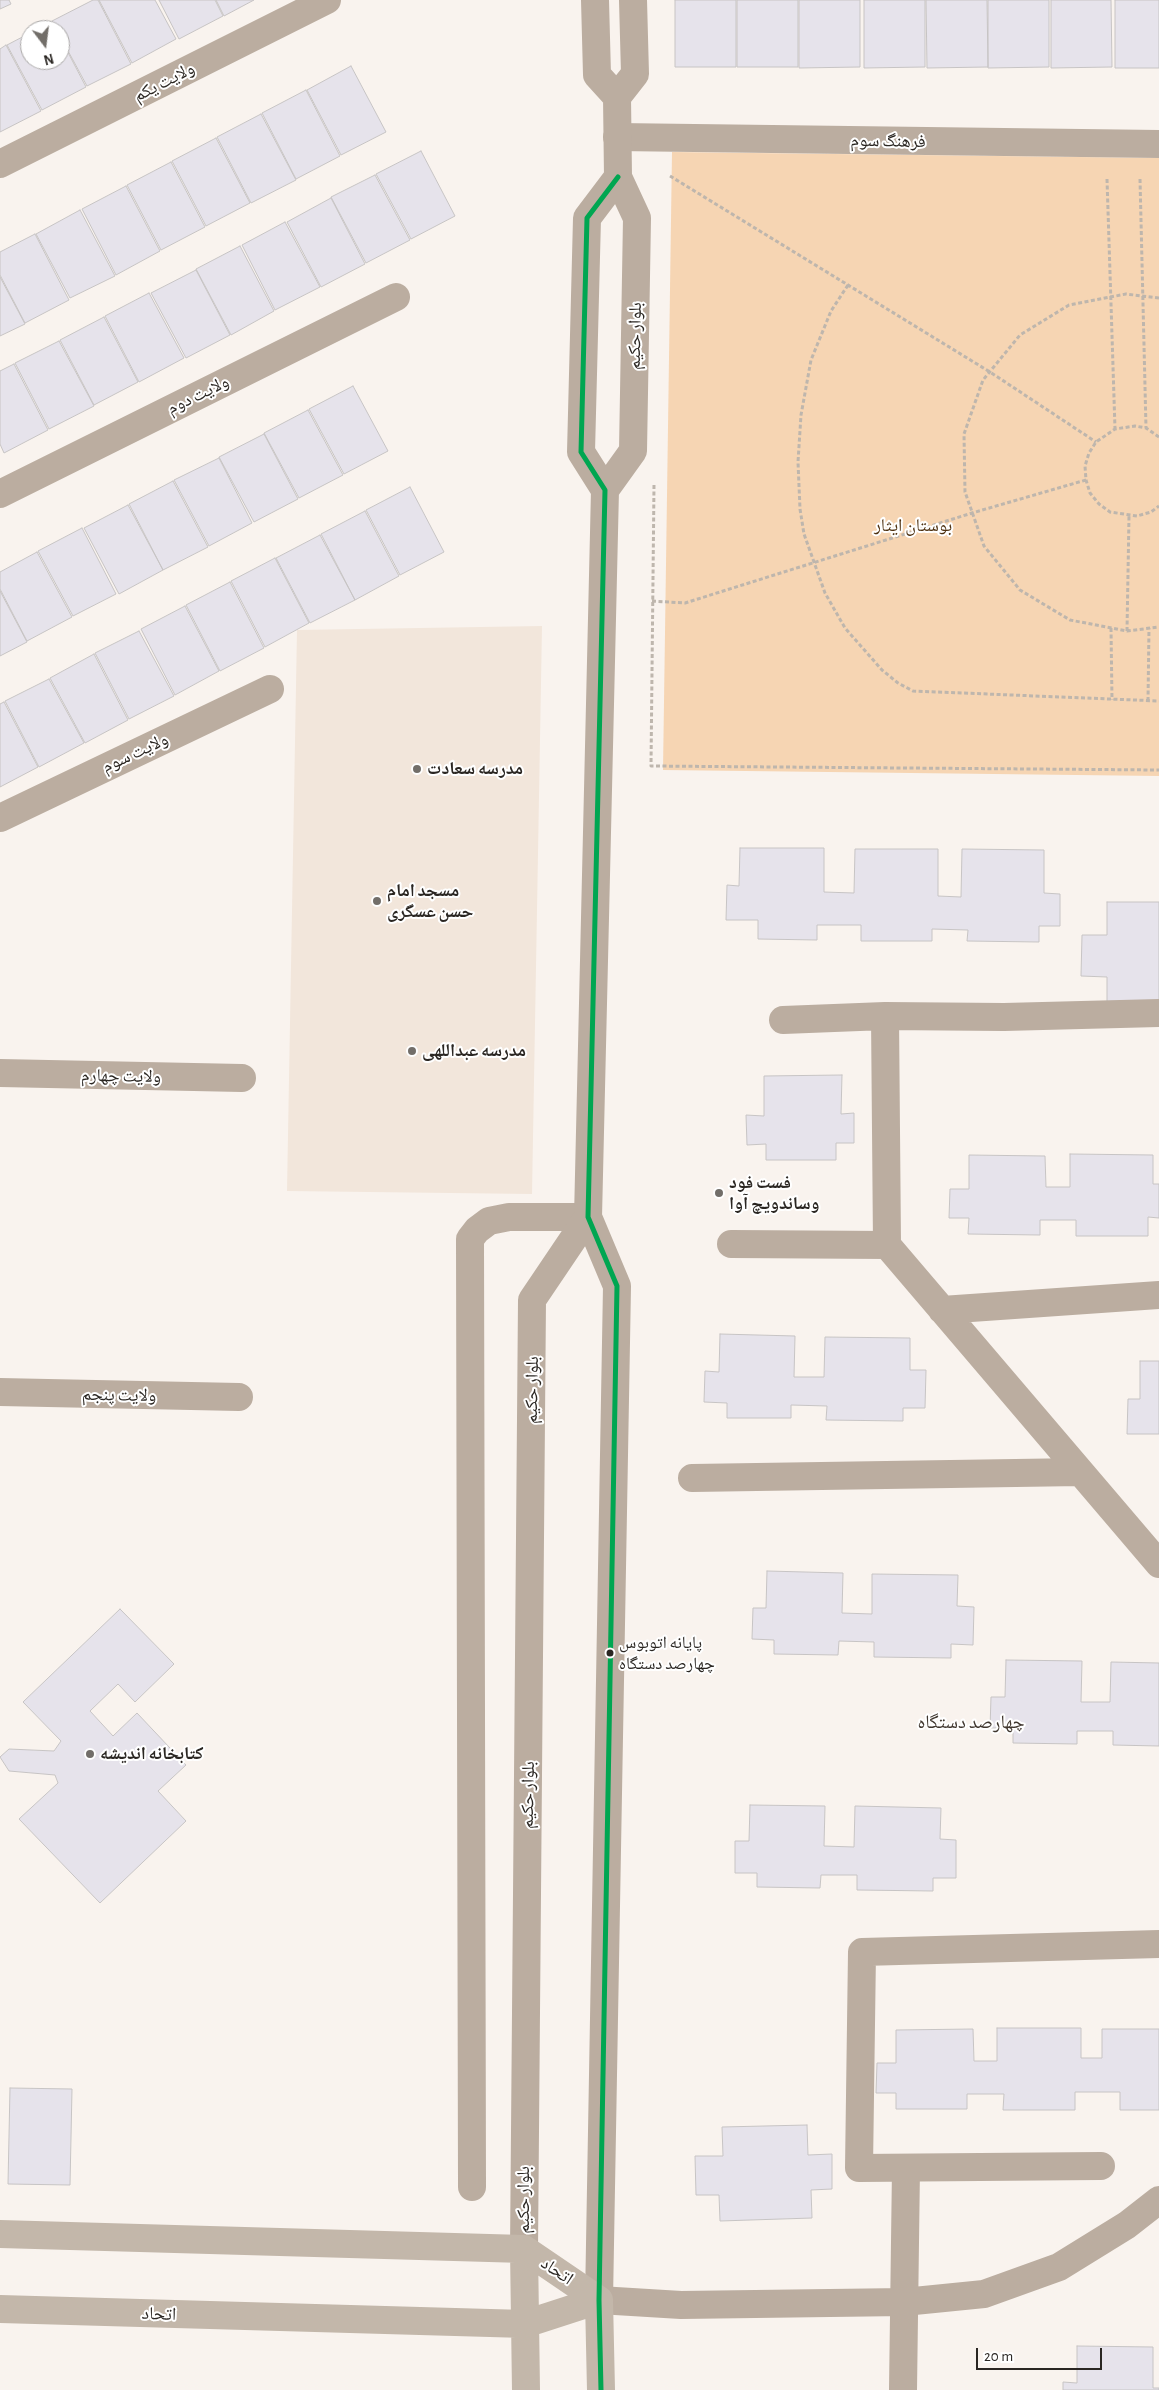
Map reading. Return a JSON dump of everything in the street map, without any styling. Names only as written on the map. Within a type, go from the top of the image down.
[{"type":"main road","name":"اتحاد","points":[[0,2234],[524,2248],[599,2300]]},
{"type":"main road","name":"بلوار حکیم","points":[[524,2248],[526,2390]]},
{"type":"main road","name":"اتحاد","points":[[0,2309],[525,2324],[599,2300]]},
{"type":"main road","points":[[599,2300],[601,2390]]},
{"type":"street","name":"ولایت یکم","points":[[0,164],[327,0]]},
{"type":"street","points":[[595,0],[597,74],[616,97],[635,74],[633,0]]},
{"type":"street","name":"بلوار حکیم","points":[[605,490],[633,451],[637,218],[618,177],[616,97]]},
{"type":"street","name":"فرهنگ سوم","points":[[617,138],[1159,144]]},
{"type":"street","points":[[618,177],[587,218],[581,452],[605,490],[588,1216],[617,1286],[599,2300],[681,2305],[904,2302],[984,2294],[1059,2267],[1127,2225],[1159,2200]]},
{"type":"street","name":"ولایت دوم","points":[[0,494],[396,297]]},
{"type":"street","name":"ولایت سوم","points":[[0,818],[270,689]]},
{"type":"street","points":[[783,1020],[885,1016],[1159,1013]]},
{"type":"street","points":[[885,1016],[887,1245],[1159,1564]]},
{"type":"street","name":"ولایت چهارم","points":[[0,1074],[242,1078]]},
{"type":"street","points":[[472,2187],[470,1239],[477,1230],[489,1221],[509,1217],[588,1216]]},
{"type":"street","name":"بلوار حکیم","points":[[524,2248],[532,1300],[588,1216]]},
{"type":"street","points":[[731,1244],[887,1245]]},
{"type":"street","points":[[942,1310],[1159,1295]]},
{"type":"street","name":"ولایت پنجم","points":[[0,1392],[239,1397]]},
{"type":"street","points":[[692,1478],[1080,1472]]},
{"type":"street","points":[[1131,1531],[1159,1530]]},
{"type":"street","points":[[1101,2166],[859,2168],[862,1952],[1159,1944]]},
{"type":"street","points":[[903,2390],[906,2168]]},
{"type":"street","points":[[1127,2225],[1159,2226]]},
{"type":"path","points":[[1107,173],[1109,297],[1115,429]]},
{"type":"path","points":[[1140,173],[1146,428]]},
{"type":"path","points":[[668,175],[990,372],[1096,442]]},
{"type":"path","points":[[848,285],[824,326],[811,360],[801,415],[798,492],[804,534],[812,563],[834,612],[845,628],[882,670],[898,683],[913,691],[1159,701]]},
{"type":"path","points":[[1159,298],[1126,294],[1070,305],[1020,335],[983,380],[964,434],[964,492],[984,546],[1020,590],[1070,620],[1127,631],[1159,626]]},
{"type":"path","points":[[1159,436],[1146,428],[1125,426],[1115,429],[1096,442],[1089,453],[1085,466],[1086,480],[1090,492],[1099,504],[1110,512],[1129,516],[1144,514],[1159,506]]},
{"type":"path","points":[[652,601],[684,603],[972,513],[1086,480]]},
{"type":"path","points":[[654,484],[651,766],[1159,770]]},
{"type":"path","points":[[1127,631],[1129,516]]},
{"type":"path","points":[[1111,628],[1112,700]]},
{"type":"path","points":[[1148,701],[1149,628]]},
{"type":"shaded area","points":[[542,626],[532,1194],[287,1191],[297,630]]},
{"type":"green space","name":"بوستان ایثار","points":[[672,152],[1159,158],[1159,776],[663,770]]},
{"type":"building","points":[[0,0],[9,0],[11,4],[0,9]]},
{"type":"building","points":[[93,0],[98,0],[131,64],[87,86],[70,55],[70,20],[54,20]]},
{"type":"building","points":[[99,0],[155,0],[176,39],[132,63]]},
{"type":"building","points":[[159,0],[215,0],[223,16],[179,39]]},
{"type":"building","points":[[216,0],[254,0],[224,16]]},
{"type":"building","points":[[675,0],[736,0],[736,67],[675,67]]},
{"type":"building","points":[[737,0],[798,0],[798,67],[737,67]]},
{"type":"building","points":[[799,0],[860,0],[860,67],[799,68]]},
{"type":"building","points":[[864,0],[925,0],[925,67],[864,68]]},
{"type":"building","points":[[926,0],[987,0],[988,67],[927,68]]},
{"type":"building","points":[[988,0],[1049,0],[1049,67],[988,68]]},
{"type":"building","points":[[1051,0],[1111,0],[1112,67],[1051,68]]},
{"type":"building","points":[[1115,0],[1159,0],[1159,68],[1115,68]]},
{"type":"building","points":[[20,38],[20,69],[7,45]]},
{"type":"building","points":[[6,45],[41,111],[0,132],[0,49]]},
{"type":"building","points":[[70,56],[86,87],[42,110],[20,70],[70,70]]},
{"type":"building","points":[[351,66],[386,132],[341,155],[307,90]]},
{"type":"building","points":[[306,90],[340,156],[296,179],[262,113]]},
{"type":"building","points":[[261,114],[296,180],[251,203],[217,137]]},
{"type":"building","points":[[216,138],[250,203],[206,226],[172,161]]},
{"type":"building","points":[[421,151],[455,216],[411,239],[376,174]]},
{"type":"building","points":[[171,162],[205,227],[161,250],[127,185]]},
{"type":"building","points":[[375,175],[410,240],[366,263],[331,197]]},
{"type":"building","points":[[126,186],[160,251],[116,275],[82,209]]},
{"type":"building","points":[[331,198],[365,264],[321,287],[287,222]]},
{"type":"building","points":[[80,210],[115,276],[70,298],[36,234]]},
{"type":"building","points":[[285,222],[320,287],[275,310],[242,245]]},
{"type":"building","points":[[35,234],[69,300],[25,323],[0,275],[0,252]]},
{"type":"building","points":[[240,246],[274,311],[231,335],[196,269]]},
{"type":"building","points":[[196,270],[230,335],[186,358],[151,293]]},
{"type":"building","points":[[0,277],[25,324],[0,336]]},
{"type":"building","points":[[149,293],[184,358],[139,382],[105,316]]},
{"type":"building","points":[[104,317],[138,382],[94,405],[60,340]]},
{"type":"building","points":[[59,341],[94,406],[49,429],[15,363]]},
{"type":"building","points":[[14,364],[48,430],[4,453],[0,444],[0,371]]},
{"type":"building","points":[[353,386],[388,451],[344,474],[309,409]]},
{"type":"building","points":[[308,410],[343,475],[299,498],[264,433]]},
{"type":"building","points":[[264,434],[298,499],[254,522],[219,457]]},
{"type":"building","points":[[219,458],[252,523],[209,546],[174,480]]},
{"type":"building","points":[[173,481],[208,547],[163,570],[129,504]]},
{"type":"building","points":[[410,487],[444,552],[400,575],[366,510]]},
{"type":"building","points":[[128,505],[163,570],[119,594],[84,528]]},
{"type":"building","points":[[365,511],[399,576],[355,600],[321,534]]},
{"type":"building","points":[[82,528],[116,594],[73,616],[38,551]]},
{"type":"building","points":[[320,535],[355,600],[310,623],[276,558]]},
{"type":"building","points":[[37,552],[72,617],[27,641],[0,589],[0,572]]},
{"type":"building","points":[[275,558],[309,623],[265,647],[231,581]]},
{"type":"building","points":[[230,582],[264,648],[220,671],[186,605]]},
{"type":"building","points":[[0,591],[27,642],[0,656]]},
{"type":"building","points":[[185,606],[219,671],[175,695],[141,629]]},
{"type":"building","points":[[139,631],[174,696],[129,719],[95,653]]},
{"type":"building","points":[[94,654],[128,720],[85,743],[50,678]]},
{"type":"building","points":[[49,679],[84,743],[39,767],[5,701]]},
{"type":"building","points":[[4,702],[38,767],[0,787],[0,704]]},
{"type":"building","points":[[740,848],[824,848],[824,892],[854,893],[855,849],[938,849],[938,896],[961,897],[962,849],[1044,850],[1044,893],[1060,894],[1060,926],[1039,926],[1039,942],[967,941],[968,930],[932,929],[932,941],[861,941],[861,925],[817,925],[817,940],[758,939],[758,920],[726,920],[727,885],[739,886]]},
{"type":"building","points":[[1107,902],[1159,902],[1159,1004],[1107,1003],[1107,977],[1081,976],[1082,935],[1107,935]]},
{"type":"building","points":[[842,1075],[841,1114],[854,1113],[854,1143],[836,1143],[836,1160],[766,1160],[766,1144],[747,1145],[746,1115],[764,1116],[764,1076]]},
{"type":"building","points":[[1070,1154],[1153,1155],[1153,1184],[1159,1184],[1159,1218],[1148,1217],[1148,1236],[1076,1236],[1076,1220],[1040,1220],[1040,1235],[968,1234],[969,1218],[949,1218],[950,1189],[969,1189],[969,1155],[1045,1156],[1046,1187],[1070,1187]]},
{"type":"building","points":[[720,1334],[795,1336],[794,1377],[824,1377],[825,1337],[910,1338],[910,1370],[926,1370],[925,1408],[903,1408],[903,1421],[826,1420],[827,1406],[791,1405],[791,1418],[727,1418],[727,1403],[704,1402],[705,1371],[719,1372]]},
{"type":"building","points":[[1140,1361],[1159,1361],[1159,1434],[1127,1434],[1128,1399],[1140,1399]]},
{"type":"building","points":[[767,1571],[843,1573],[842,1613],[872,1614],[872,1574],[958,1575],[957,1606],[974,1607],[973,1645],[951,1644],[951,1658],[874,1657],[874,1642],[839,1641],[838,1655],[774,1654],[774,1640],[752,1639],[753,1608],[766,1608]]},
{"type":"building","name":"کتابخانه اندیشه","points":[[120,1609],[174,1664],[135,1702],[118,1684],[90,1711],[113,1736],[137,1713],[186,1765],[158,1791],[186,1821],[100,1903],[19,1819],[58,1783],[55,1775],[9,1771],[0,1757],[9,1749],[54,1751],[61,1741],[23,1702]]},
{"type":"building","points":[[1006,1660],[1082,1661],[1081,1702],[1110,1702],[1111,1662],[1159,1663],[1159,1746],[1113,1745],[1113,1731],[1077,1731],[1077,1744],[1013,1743],[1013,1728],[990,1728],[991,1697],[1005,1697]]},
{"type":"building","points":[[750,1805],[825,1806],[824,1846],[854,1847],[855,1806],[941,1808],[940,1839],[956,1840],[956,1878],[933,1878],[933,1891],[857,1890],[857,1875],[821,1875],[820,1888],[757,1887],[757,1873],[735,1873],[735,1841],[749,1841]]},
{"type":"building","points":[[997,2028],[1081,2028],[1081,2058],[1102,2058],[1102,2029],[1159,2029],[1159,2110],[1120,2110],[1120,2092],[1075,2092],[1075,2110],[1003,2110],[1004,2094],[967,2094],[967,2109],[896,2109],[896,2093],[876,2093],[877,2063],[896,2063],[896,2030],[973,2029],[974,2061],[997,2061]]},
{"type":"building","points":[[10,2088],[72,2089],[70,2185],[8,2184]]},
{"type":"building","points":[[807,2125],[808,2155],[832,2154],[832,2189],[811,2190],[812,2218],[720,2221],[719,2195],[696,2195],[695,2156],[723,2156],[722,2127]]},
{"type":"building","points":[[1077,2346],[1153,2347],[1153,2388],[1159,2388],[1159,2390],[1063,2390],[1063,2382],[1077,2383]]},
{"type":"transit line","points":[[601,2390],[599,2300],[617,1286],[588,1217],[605,490],[581,452],[587,218],[618,177]]},
{"type":"place","name":"مدرسه سعادت","points":[[417,769]]},
{"type":"place","name":"مسجد امام حسن عسگری","points":[[377,901]]},
{"type":"place","name":"مدرسه عبداللهی","points":[[412,1051]]},
{"type":"place","name":"فست فود وساندویچ آوا","points":[[719,1193]]},
{"type":"place","name":"پایانه اتوبوس چهارصد دستگاه","points":[[610,1653]]},
{"type":"place","name":"کتابخانه اندیشه","points":[[90,1754]]},
{"type":"district","name":"چهارصد دستگاه","points":[[971,1722]]}]
